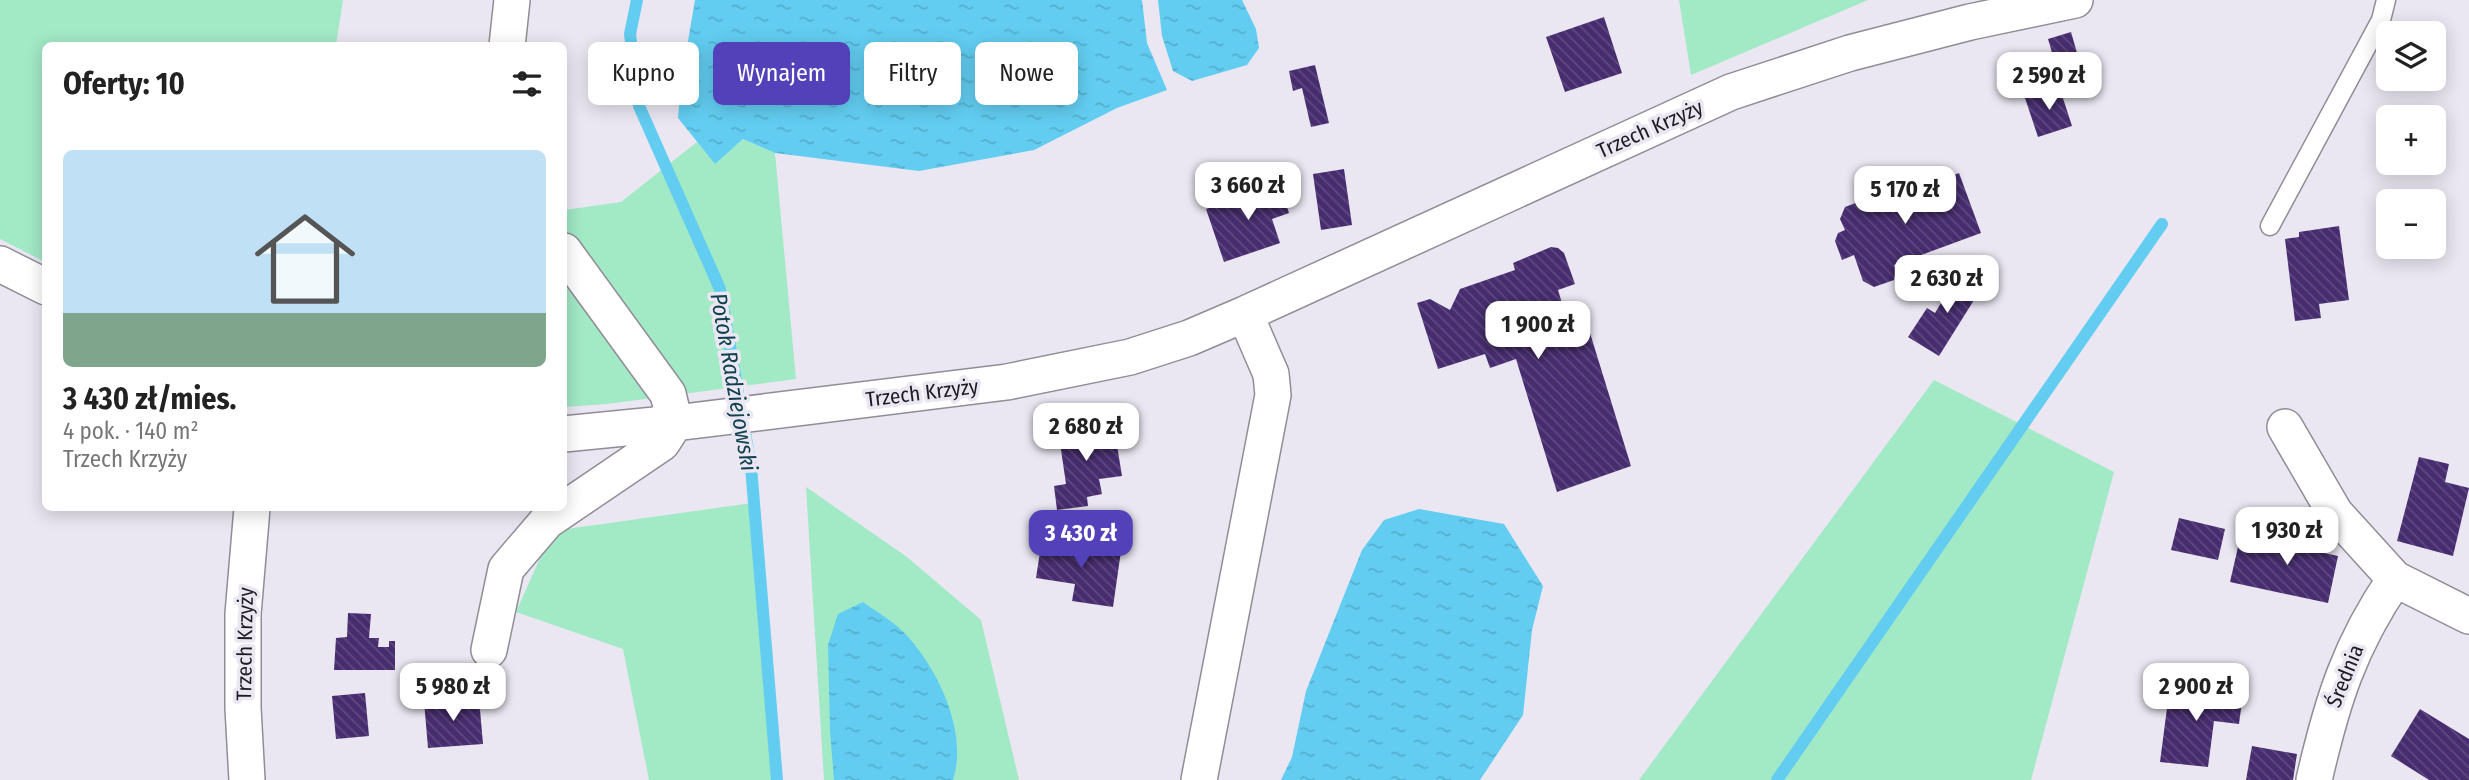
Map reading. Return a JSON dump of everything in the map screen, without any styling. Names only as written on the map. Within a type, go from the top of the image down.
[{"type":"street","points":[[507,42],[512,0]]},
{"type":"street","name":"Trzech Krzyży","points":[[567,434],[675,424],[1007,382],[1130,357],[1189,338],[1245,314],[1731,92],[1850,53],[1970,22],[2075,0]]},
{"type":"street","points":[[567,255],[668,394],[675,424],[662,443],[567,507]]},
{"type":"street","points":[[0,264],[42,285]]},
{"type":"street","points":[[1199,780],[1273,395],[1271,374],[1245,314]]},
{"type":"street","points":[[2285,427],[2335,513],[2395,579],[2469,616]]},
{"type":"street","name":"Trzech Krzyży","points":[[247,780],[243,709],[243,614],[251,511]]},
{"type":"street","points":[[489,649],[506,569],[547,521],[562,511]]},
{"type":"street","name":"Średnia","points":[[2314,780],[2330,711],[2342,676],[2372,613],[2395,579]]},
{"type":"lane","points":[[2270,226],[2381,20],[2386,0]]},
{"type":"green space","points":[[0,0],[343,0],[336,42],[42,42],[42,260],[0,239]]},
{"type":"green space","points":[[1679,0],[1868,0],[1691,75]]},
{"type":"green space","points":[[743,139],[775,153],[796,379],[567,407],[567,210],[621,202],[697,142],[715,163]]},
{"type":"green space","points":[[1934,380],[2114,472],[2031,780],[1639,780]]},
{"type":"green space","points":[[806,487],[907,557],[981,620],[1019,780],[824,780]]},
{"type":"green space","points":[[752,503],[774,780],[649,780],[623,649],[516,612],[552,531]]},
{"type":"water","points":[[695,0],[1142,0],[1147,43],[1167,90],[1117,108],[1034,150],[919,171],[775,153],[743,139],[715,164],[678,118],[679,105],[699,105],[699,42],[688,42]]},
{"type":"water","points":[[1158,0],[1242,0],[1256,29],[1259,48],[1247,65],[1192,81],[1173,71],[1162,36]]},
{"type":"water","points":[[1419,509],[1504,524],[1543,586],[1532,630],[1523,715],[1480,780],[1281,780],[1292,757],[1306,691],[1362,550],[1384,520]]},
{"type":"water","points":[[863,602],[905,634],[921,653],[941,687],[954,724],[957,743],[953,780],[834,780],[828,645],[838,614]]},
{"type":"building","points":[[1604,17],[1622,73],[1565,92],[1546,37]]},
{"type":"building","points":[[2071,32],[2082,70],[2059,76],[2048,39]]},
{"type":"building","points":[[1315,65],[1329,123],[1311,127],[1302,88],[1293,91],[1289,71]]},
{"type":"building","points":[[2059,86],[2072,126],[2038,137],[2025,98]]},
{"type":"building","points":[[1344,169],[1352,225],[1321,230],[1313,174]]},
{"type":"building","points":[[1959,173],[1981,233],[1894,265],[1894,280],[1874,287],[1863,281],[1854,255],[1842,260],[1835,241],[1838,233],[1845,230],[1840,219],[1845,207],[1911,182],[1922,187]]},
{"type":"building","points":[[1279,184],[1289,213],[1272,219],[1280,243],[1224,262],[1206,209]]},
{"type":"building","points":[[2339,226],[2349,300],[2319,304],[2321,318],[2295,321],[2285,239],[2299,237],[2299,232]]},
{"type":"building","points":[[1551,247],[1564,253],[1575,284],[1558,290],[1569,326],[1586,320],[1631,466],[1557,492],[1516,359],[1490,368],[1485,354],[1438,369],[1417,303],[1430,299],[1450,310],[1460,289],[1515,270],[1513,263]]},
{"type":"building","points":[[1961,270],[1984,284],[1939,356],[1908,337],[1927,308],[1935,313]]},
{"type":"building","points":[[1113,421],[1122,476],[1099,479],[1102,494],[1087,497],[1088,506],[1057,510],[1054,486],[1066,484],[1058,429]]},
{"type":"building","points":[[2419,457],[2449,464],[2445,482],[2469,488],[2453,556],[2397,541]]},
{"type":"building","points":[[2179,518],[2225,529],[2218,560],[2171,550]]},
{"type":"building","points":[[2267,529],[2317,539],[2315,551],[2338,556],[2328,603],[2230,582],[2238,547],[2262,551]]},
{"type":"building","points":[[1042,539],[1121,551],[1113,607],[1072,601],[1075,584],[1036,578]]},
{"type":"building","points":[[348,613],[371,614],[369,638],[379,638],[378,647],[389,647],[389,641],[395,641],[395,670],[334,670],[336,638],[347,637]]},
{"type":"building","points":[[2170,685],[2243,694],[2239,724],[2214,721],[2208,767],[2160,762]]},
{"type":"building","points":[[365,693],[369,736],[336,739],[332,696]]},
{"type":"building","points":[[479,698],[483,744],[428,748],[424,701]]},
{"type":"building","points":[[2420,709],[2469,739],[2469,780],[2429,780],[2391,756]]},
{"type":"building","points":[[2252,746],[2297,754],[2293,780],[2246,780]]},
{"type":"waterway","name":"Potok Radziejowski","points":[[637,0],[630,34],[639,106],[720,289],[751,467],[777,780]]},
{"type":"waterway","points":[[1777,780],[2162,224]]}]
